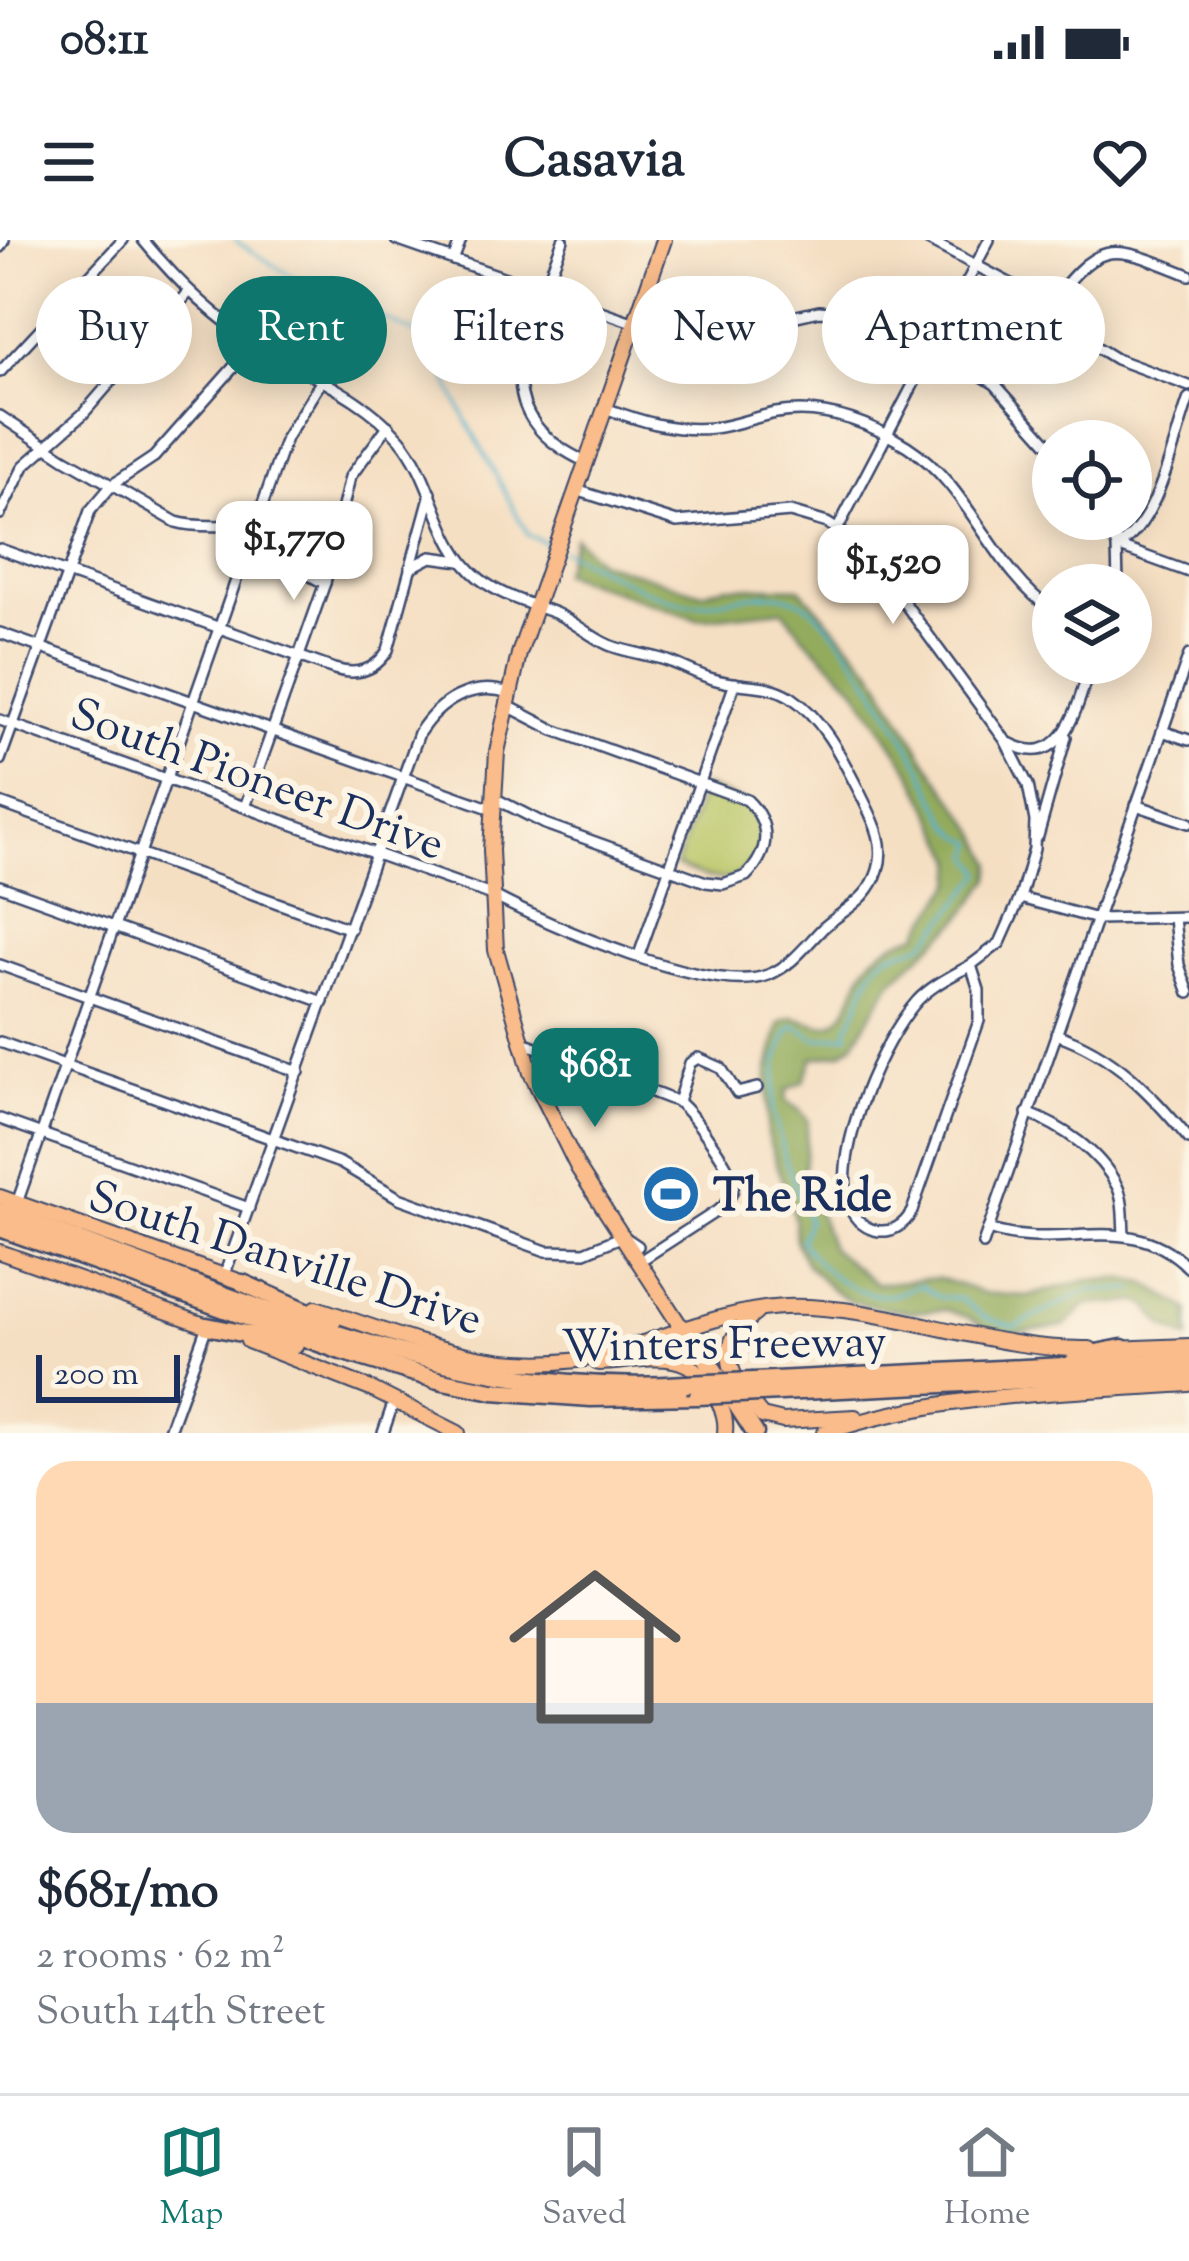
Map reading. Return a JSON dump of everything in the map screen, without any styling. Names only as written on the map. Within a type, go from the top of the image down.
[{"type":"highway","name":"Winters Freeway","points":[[9,1208],[352,1340],[427,1362],[492,1376],[592,1387],[692,1390]]},
{"type":"highway","name":"Winters Freeway","points":[[0,1228],[396,1369],[493,1391],[591,1398],[898,1376],[1187,1366]]},
{"type":"highway","points":[[243,1283],[427,1362]]},
{"type":"highway","points":[[680,1318],[755,1433]]},
{"type":"highway","points":[[207,1326],[396,1369]]},
{"type":"highway","points":[[898,1376],[1122,1348]]},
{"type":"highway","name":"Winters Freeway","points":[[756,1387],[929,1387],[1187,1366]]},
{"type":"highway","points":[[929,1387],[1148,1387]]},
{"type":"main road","points":[[651,276],[664,240]]},
{"type":"main road","points":[[631,334],[534,606],[507,699],[492,803],[494,896],[501,952],[542,1100],[567,1149],[680,1318]]},
{"type":"main road","points":[[525,1042],[576,1147],[680,1318]]},
{"type":"main road","name":"South Danville Drive","points":[[0,1197],[9,1208],[446,1353],[492,1362],[562,1363],[662,1337],[680,1318],[710,1322],[760,1310],[830,1309],[1015,1345],[1054,1350],[1122,1348],[1187,1366]]},
{"type":"main road","points":[[0,1252],[308,1362],[458,1433]]},
{"type":"main road","points":[[729,1344],[740,1325],[760,1310]]},
{"type":"main road","points":[[729,1316],[732,1371],[762,1416],[783,1421],[872,1417],[973,1402],[1148,1387],[1187,1366]]},
{"type":"main road","points":[[662,1337],[680,1318]]},
{"type":"main road","points":[[562,1363],[679,1358],[703,1374],[723,1409],[725,1433]]},
{"type":"main road","points":[[824,1433],[872,1417]]},
{"type":"street","points":[[0,372],[123,240]]},
{"type":"street","points":[[143,240],[175,276]]},
{"type":"street","points":[[396,240],[498,276]]},
{"type":"street","points":[[453,260],[461,240]]},
{"type":"street","points":[[551,276],[563,240]]},
{"type":"street","points":[[928,240],[994,276]]},
{"type":"street","points":[[970,276],[989,240]]},
{"type":"street","points":[[1073,276],[1100,253],[1124,252],[1189,275]]},
{"type":"street","points":[[192,294],[216,313]]},
{"type":"street","points":[[1105,352],[1189,386]]},
{"type":"street","points":[[0,514],[17,475],[109,384]]},
{"type":"street","points":[[0,760],[90,511],[112,485],[154,457],[219,384]]},
{"type":"street","points":[[9,1208],[67,1066],[286,438],[320,384]]},
{"type":"street","points":[[329,384],[388,426],[413,458],[462,561]]},
{"type":"street","points":[[519,384],[525,410],[542,434],[586,462]]},
{"type":"street","points":[[838,528],[914,384]]},
{"type":"street","points":[[995,384],[1032,425]]},
{"type":"street","points":[[1117,546],[1135,532],[1150,510],[1189,398]]},
{"type":"street","points":[[605,408],[665,427],[692,428],[806,410],[844,416],[887,436],[935,468],[1032,593]]},
{"type":"street","points":[[0,416],[184,524],[256,532],[291,563],[325,583]]},
{"type":"street","points":[[245,807],[325,583],[350,477],[388,426]]},
{"type":"street","points":[[576,490],[660,520],[694,523],[774,511],[805,515],[838,528],[862,545],[1004,740],[1028,784],[1034,849]]},
{"type":"street","points":[[0,549],[344,672],[369,669],[388,650],[431,494]]},
{"type":"street","points":[[1114,540],[1117,564]]},
{"type":"street","points":[[1117,546],[1189,572]]},
{"type":"street","points":[[410,568],[431,557],[462,561]]},
{"type":"street","name":"South Pioneer Drive","points":[[0,720],[494,896],[535,918],[690,973],[727,981],[766,976],[796,958],[828,923],[860,901],[877,874],[878,833],[831,742],[789,696],[760,685],[718,681],[666,660],[610,646],[566,618],[485,583],[462,561]]},
{"type":"street","points":[[0,633],[403,777],[492,803],[706,882],[732,883],[753,869],[763,854],[766,829],[747,800],[554,730],[483,687],[435,713],[419,733],[403,777],[350,929],[250,1208],[224,1277]]},
{"type":"street","points":[[982,1244],[1189,656]]},
{"type":"street","points":[[639,955],[735,683]]},
{"type":"street","points":[[970,964],[981,1011],[912,1211],[901,1228],[872,1230],[851,1210],[846,1179],[848,1146],[874,1076],[913,1006],[933,987],[1000,943],[1020,898],[1084,684]]},
{"type":"street","points":[[1004,740],[1022,749],[1041,750],[1067,731]]},
{"type":"street","points":[[1162,731],[1189,740]]},
{"type":"street","points":[[0,803],[350,929]]},
{"type":"street","points":[[1136,805],[1189,823]]},
{"type":"street","points":[[0,886],[323,1002]]},
{"type":"street","points":[[1020,898],[1097,919],[1189,917]]},
{"type":"street","points":[[1174,918],[1179,965],[1189,993]]},
{"type":"street","points":[[0,965],[298,1072]]},
{"type":"street","points":[[1056,1034],[1121,1067],[1189,1138]]},
{"type":"street","points":[[0,1042],[340,1163],[399,1198],[545,1251],[585,1252],[623,1237],[642,1251],[723,1208],[734,1187],[728,1171],[678,1102],[525,1042]]},
{"type":"street","points":[[678,1102],[690,1063],[698,1058],[722,1068],[737,1093],[757,1088]]},
{"type":"street","points":[[1027,1113],[1061,1128],[1106,1171],[1118,1187],[1124,1235]]},
{"type":"street","points":[[0,1119],[250,1208]]},
{"type":"street","points":[[988,1229],[1035,1239],[1124,1235],[1161,1244],[1189,1268]]},
{"type":"street","points":[[168,1433],[207,1326]]},
{"type":"street","points":[[383,1433],[394,1401]]},
{"type":"green space","points":[[575,537],[598,561],[702,593],[725,586],[800,588],[873,670],[927,762],[978,832],[993,863],[991,879],[960,920],[892,981],[854,1043],[841,1053],[813,1058],[804,1081],[787,1090],[786,1101],[808,1121],[804,1171],[831,1248],[876,1284],[938,1278],[984,1293],[1026,1296],[1088,1280],[1145,1283],[1189,1310],[1189,1339],[1165,1327],[1138,1302],[1086,1305],[1065,1326],[999,1335],[946,1310],[911,1312],[851,1302],[806,1264],[767,1135],[768,1073],[780,1023],[793,1017],[822,1025],[839,1019],[871,960],[889,946],[917,935],[954,882],[956,860],[913,775],[855,687],[783,610],[697,619],[562,573]]},
{"type":"green space","points":[[704,786],[748,806],[760,827],[753,861],[735,876],[711,878],[676,866]]},
{"type":"waterway","points":[[234,240],[331,301],[429,340],[528,535],[553,546]]},
{"type":"waterway","points":[[562,550],[678,602],[770,594],[800,601],[829,626],[858,663],[949,821],[976,843],[972,856],[983,873],[922,944],[880,961],[847,1027],[848,1035],[817,1039],[795,1026],[788,1032],[777,1062],[773,1111],[808,1220],[801,1242],[809,1253],[840,1280],[865,1292],[892,1295],[920,1285],[938,1297],[961,1299],[985,1318],[1015,1327],[1089,1290],[1137,1290]]},
{"type":"place","name":"The Ride","points":[[671,1194]]}]
